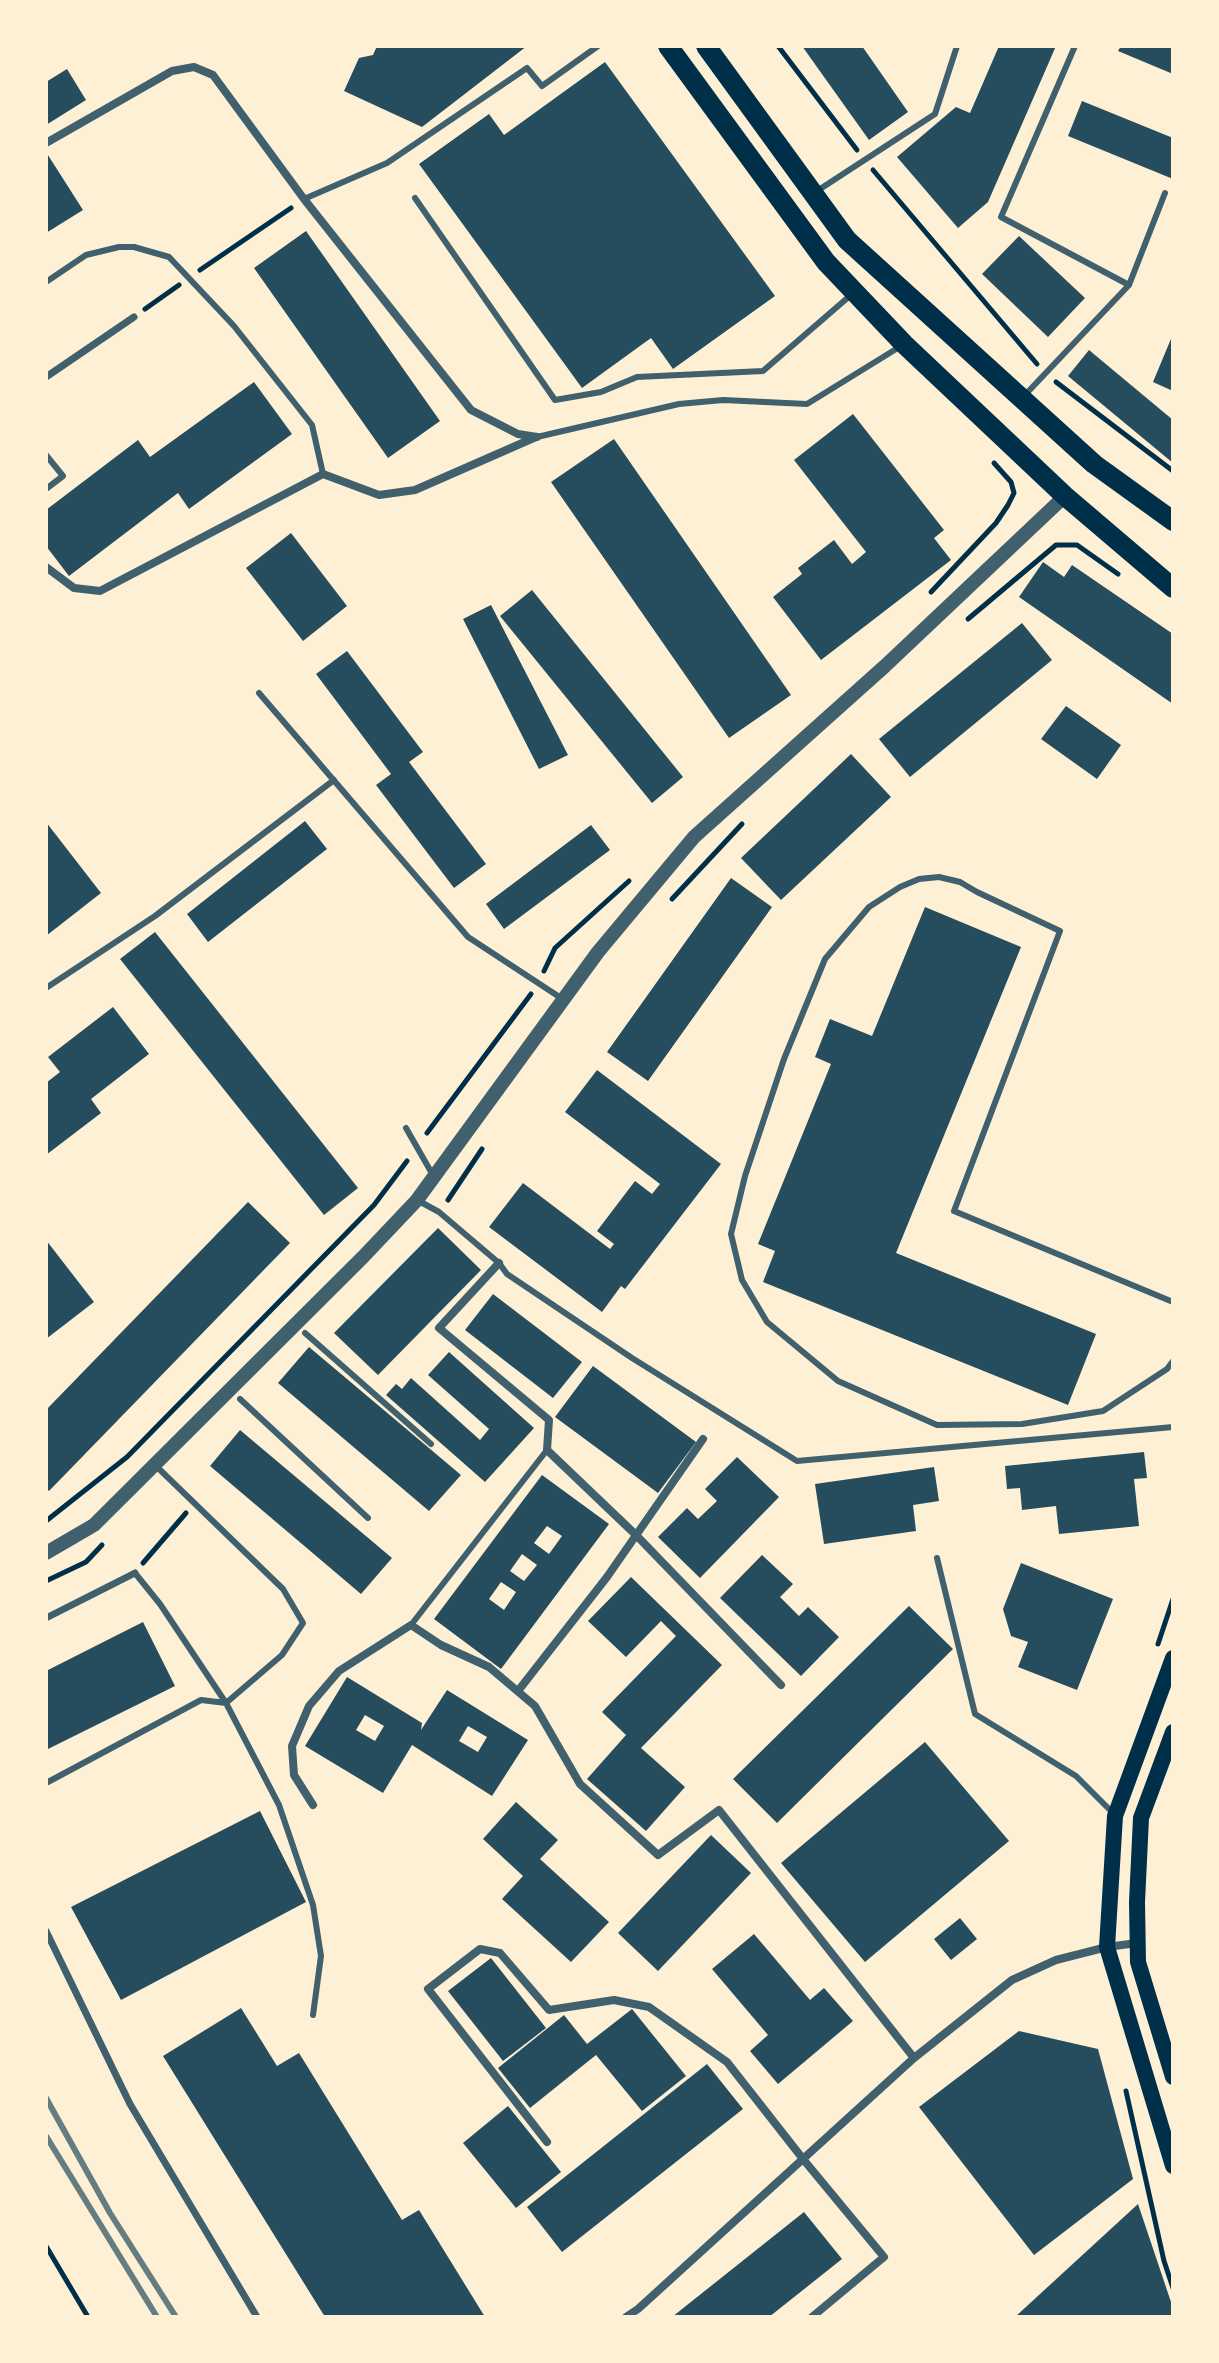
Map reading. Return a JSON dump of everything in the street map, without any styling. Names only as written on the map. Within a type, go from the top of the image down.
[{"type":"main road","points":[[668,46],[826,262],[904,344],[1065,496],[1173,588]]},
{"type":"main road","points":[[706,46],[847,240],[1094,464],[1173,521]]},
{"type":"main road","points":[[1173,1658],[1115,1816],[1107,1947],[1173,2166]]},
{"type":"main road","points":[[1173,1732],[1141,1818],[1137,1902],[1138,1962],[1173,2077]]},
{"type":"street","points":[[46,143],[172,71],[194,67],[213,75],[304,199],[471,410],[518,434],[537,437]]},
{"type":"street","points":[[46,377],[134,317]]},
{"type":"street","points":[[46,567],[74,588],[100,591],[323,474],[379,495],[415,490],[537,437]]},
{"type":"street","points":[[46,1553],[94,1525],[417,1200],[598,952],[694,837],[885,666],[1065,496]]},
{"type":"street","points":[[499,1263],[439,1328],[549,1420],[547,1450],[636,1535],[781,1685]]},
{"type":"street","points":[[518,1691],[636,1535],[703,1439]]},
{"type":"street","points":[[46,1618],[135,1573]]},
{"type":"street","points":[[313,1805],[294,1775],[292,1746],[309,1706],[339,1671],[411,1625],[441,1645],[489,1667],[535,1706],[580,1784],[658,1855],[719,1810],[914,2058]]},
{"type":"street","points":[[46,1931],[130,2104],[257,2317]]},
{"type":"street","points":[[626,2317],[914,2058],[1012,1980],[1056,1960],[1138,1943]]},
{"type":"street","points":[[547,2142],[428,1989],[480,1949],[500,1953],[549,2010],[614,2000],[649,2007],[727,2062],[884,2257],[812,2317]]},
{"type":"street","points":[[822,2308],[830,2317]]},
{"type":"lane","points":[[304,199],[387,163],[527,68],[542,86],[598,46]]},
{"type":"lane","points":[[814,193],[935,114],[957,46]]},
{"type":"lane","points":[[1075,46],[1001,217],[1129,285]]},
{"type":"lane","points":[[1022,399],[1129,285],[1165,193]]},
{"type":"lane","points":[[415,198],[555,400],[601,392],[637,377],[763,371],[854,292]]},
{"type":"lane","points":[[46,282],[86,255],[119,247],[134,247],[169,257],[234,326],[312,425],[323,474]]},
{"type":"lane","points":[[537,437],[679,404],[723,400],[807,404],[904,344]]},
{"type":"lane","points":[[46,455],[63,476],[46,489]]},
{"type":"lane","points":[[259,693],[468,937],[564,1000]]},
{"type":"lane","points":[[46,988],[155,916],[334,780]]},
{"type":"lane","points":[[1173,1302],[954,1211],[1060,931],[960,882],[939,877],[919,879],[900,887],[869,907],[825,959],[784,1059],[741,1191],[731,1234],[742,1280],[767,1322],[838,1381],[937,1425],[1022,1424],[1103,1411],[1167,1369],[1173,1361]]},
{"type":"lane","points":[[406,1128],[434,1177]]},
{"type":"lane","points":[[417,1200],[439,1212],[499,1263],[507,1274],[632,1358],[797,1461],[1173,1427]]},
{"type":"lane","points":[[305,1333],[431,1444]]},
{"type":"lane","points":[[240,1399],[368,1518]]},
{"type":"lane","points":[[411,1625],[547,1450]]},
{"type":"lane","points":[[48,1782],[201,1700],[226,1703],[282,1655],[303,1623],[283,1589],[155,1465]]},
{"type":"lane","points":[[937,1558],[975,1714],[1076,1776],[1115,1816]]},
{"type":"lane","points":[[135,1573],[160,1604],[226,1703],[279,1805],[313,1905],[321,1956],[313,2015]]},
{"type":"path","points":[[778,46],[865,160],[1045,373],[1173,471]]},
{"type":"path","points":[[217,257],[304,199]]},
{"type":"path","points":[[921,603],[996,523],[1014,493],[1011,482],[991,460]]},
{"type":"path","points":[[962,623],[1056,545],[1077,545],[1125,579]]},
{"type":"path","points":[[670,900],[746,820]]},
{"type":"path","points":[[46,1521],[127,1457],[374,1205],[539,983],[555,948],[638,873]]},
{"type":"path","points":[[439,1212],[483,1147]]},
{"type":"path","points":[[135,1573],[194,1504]]},
{"type":"path","points":[[46,1581],[86,1562],[106,1541]]},
{"type":"path","points":[[46,2246],[88,2317]]},
{"type":"building","points":[[377,46],[527,46],[422,127],[344,91],[359,58],[373,55]]},
{"type":"building","points":[[802,46],[862,46],[908,112],[869,140]]},
{"type":"building","points":[[999,46],[1056,46],[988,202],[958,228],[897,157],[956,107],[970,113]]},
{"type":"building","points":[[1121,46],[1173,46],[1173,74],[1118,51]]},
{"type":"building","points":[[605,62],[775,296],[673,369],[651,338],[582,388],[419,164],[489,114],[504,135]]},
{"type":"building","points":[[67,69],[86,100],[46,125],[46,82]]},
{"type":"building","points":[[1082,101],[1173,138],[1173,179],[1068,136]]},
{"type":"building","points":[[46,152],[83,210],[46,233]]},
{"type":"building","points":[[306,231],[440,421],[388,458],[254,268]]},
{"type":"building","points":[[1019,236],[1085,298],[1048,337],[982,274]]},
{"type":"building","points":[[1173,334],[1173,391],[1153,382]]},
{"type":"building","points":[[1089,350],[1173,420],[1173,463],[1068,376]]},
{"type":"building","points":[[254,382],[292,434],[189,509],[178,493],[69,576],[46,546],[46,510],[138,440],[150,457]]},
{"type":"building","points":[[853,414],[944,530],[934,538],[951,560],[821,660],[773,597],[802,574],[798,568],[834,540],[852,564],[866,552],[794,460]]},
{"type":"building","points":[[614,439],[791,695],[729,738],[551,482]]},
{"type":"building","points":[[291,533],[347,606],[303,641],[246,568]]},
{"type":"building","points":[[1043,562],[1064,577],[1072,565],[1173,634],[1173,704],[1019,597]]},
{"type":"building","points":[[532,590],[683,777],[652,803],[500,616]]},
{"type":"building","points":[[491,605],[568,755],[539,769],[463,619]]},
{"type":"building","points":[[1022,623],[1052,660],[910,777],[879,739]]},
{"type":"building","points":[[347,651],[423,752],[409,762],[486,864],[454,888],[376,785],[391,774],[316,674]]},
{"type":"building","points":[[1066,706],[1121,745],[1097,779],[1041,739]]},
{"type":"building","points":[[851,754],[891,797],[781,900],[741,858]]},
{"type":"building","points":[[305,821],[327,849],[208,942],[187,914]]},
{"type":"building","points":[[46,822],[101,893],[46,936]]},
{"type":"building","points":[[591,825],[610,850],[504,929],[486,904]]},
{"type":"building","points":[[731,878],[772,907],[648,1081],[607,1052]]},
{"type":"building","points":[[925,907],[1021,947],[896,1253],[1096,1334],[1068,1405],[763,1282],[775,1251],[758,1244],[831,1064],[815,1057],[830,1019],[872,1036]]},
{"type":"building","points":[[155,932],[358,1188],[324,1215],[120,959]]},
{"type":"building","points":[[113,1007],[149,1054],[91,1099],[101,1113],[46,1155],[46,1083],[60,1072],[48,1057]]},
{"type":"building","points":[[597,1070],[721,1164],[625,1289],[621,1286],[602,1312],[489,1227],[523,1183],[610,1249],[614,1244],[597,1231],[635,1181],[652,1194],[660,1184],[565,1112]]},
{"type":"building","points":[[248,1202],[290,1243],[49,1491],[46,1488],[46,1410]]},
{"type":"building","points":[[438,1228],[481,1270],[378,1375],[334,1333]]},
{"type":"building","points":[[46,1240],[94,1302],[46,1339]]},
{"type":"building","points":[[493,1294],[582,1362],[553,1398],[465,1330]]},
{"type":"building","points":[[309,1347],[461,1475],[429,1511],[278,1383]]},
{"type":"building","points":[[449,1352],[534,1428],[485,1482],[386,1395],[396,1384],[402,1389],[411,1378],[480,1440],[489,1429],[428,1375]]},
{"type":"building","points":[[593,1366],[696,1442],[658,1493],[555,1417]]},
{"type":"building","points":[[240,1430],[392,1558],[361,1594],[210,1466]]},
{"type":"building","points":[[1144,1452],[1147,1478],[1134,1479],[1139,1526],[1059,1534],[1056,1506],[1022,1510],[1020,1488],[1007,1489],[1005,1466]]},
{"type":"building","points":[[737,1457],[779,1497],[700,1578],[658,1537],[687,1508],[698,1519],[717,1501],[705,1489]]},
{"type":"building","points":[[934,1467],[939,1501],[913,1505],[916,1531],[824,1544],[815,1484]]},
{"type":"building","points":[[542,1475],[609,1524],[501,1669],[434,1619]],"holes":[[[547,1526],[562,1536],[549,1554],[534,1543]],[[522,1554],[537,1565],[524,1581],[510,1571]],[[501,1582],[516,1592],[504,1610],[489,1599]]]},
{"type":"building","points":[[762,1555],[793,1584],[780,1597],[799,1616],[808,1607],[839,1637],[801,1676],[720,1598]]},
{"type":"building","points":[[1021,1563],[1113,1599],[1077,1690],[1018,1667],[1028,1642],[1011,1636],[1003,1609]]},
{"type":"building","points":[[631,1577],[722,1665],[641,1748],[685,1787],[646,1831],[587,1779],[626,1735],[602,1712],[676,1636],[661,1621],[626,1657],[588,1621]]},
{"type":"building","points":[[909,1606],[953,1649],[777,1823],[733,1779]]},
{"type":"building","points":[[143,1622],[175,1686],[46,1750],[46,1671]]},
{"type":"building","points":[[347,1677],[422,1723],[421,1730],[447,1690],[528,1740],[492,1796],[412,1745],[383,1793],[305,1746]],"holes":[[[365,1715],[384,1726],[375,1741],[356,1730]],[[468,1726],[487,1737],[478,1752],[459,1741]]]},
{"type":"building","points":[[925,1742],[1009,1841],[865,1962],[781,1863]]},
{"type":"building","points":[[516,1802],[558,1840],[540,1859],[609,1922],[571,1962],[502,1899],[523,1876],[483,1839]]},
{"type":"building","points":[[260,1811],[306,1902],[121,2000],[71,1907]]},
{"type":"building","points":[[711,1835],[751,1873],[658,1971],[618,1933]]},
{"type":"building","points":[[960,1918],[977,1939],[951,1960],[934,1939]]},
{"type":"building","points":[[754,1934],[810,2000],[824,1988],[853,2021],[778,2084],[750,2051],[768,2035],[712,1969]]},
{"type":"building","points":[[491,1958],[546,2028],[503,2061],[448,1991]]},
{"type":"building","points":[[241,2008],[277,2066],[299,2053],[402,2220],[419,2210],[485,2317],[325,2317],[163,2056]]},
{"type":"building","points":[[632,2009],[686,2076],[642,2111],[596,2055],[530,2108],[498,2068],[564,2015],[587,2044]]},
{"type":"building","points":[[1019,2031],[1098,2049],[1133,2179],[1034,2255],[919,2107]]},
{"type":"building","points":[[707,2064],[743,2109],[562,2252],[527,2207]]},
{"type":"building","points":[[508,2106],[561,2172],[516,2208],[463,2143]]},
{"type":"building","points":[[1138,2204],[1173,2308],[1173,2317],[1015,2317]]},
{"type":"building","points":[[804,2212],[842,2259],[769,2317],[672,2317]]},
{"type":"railway","points":[[46,2098],[110,2213],[176,2317]]},
{"type":"railway","points":[[46,2136],[157,2317]]}]
